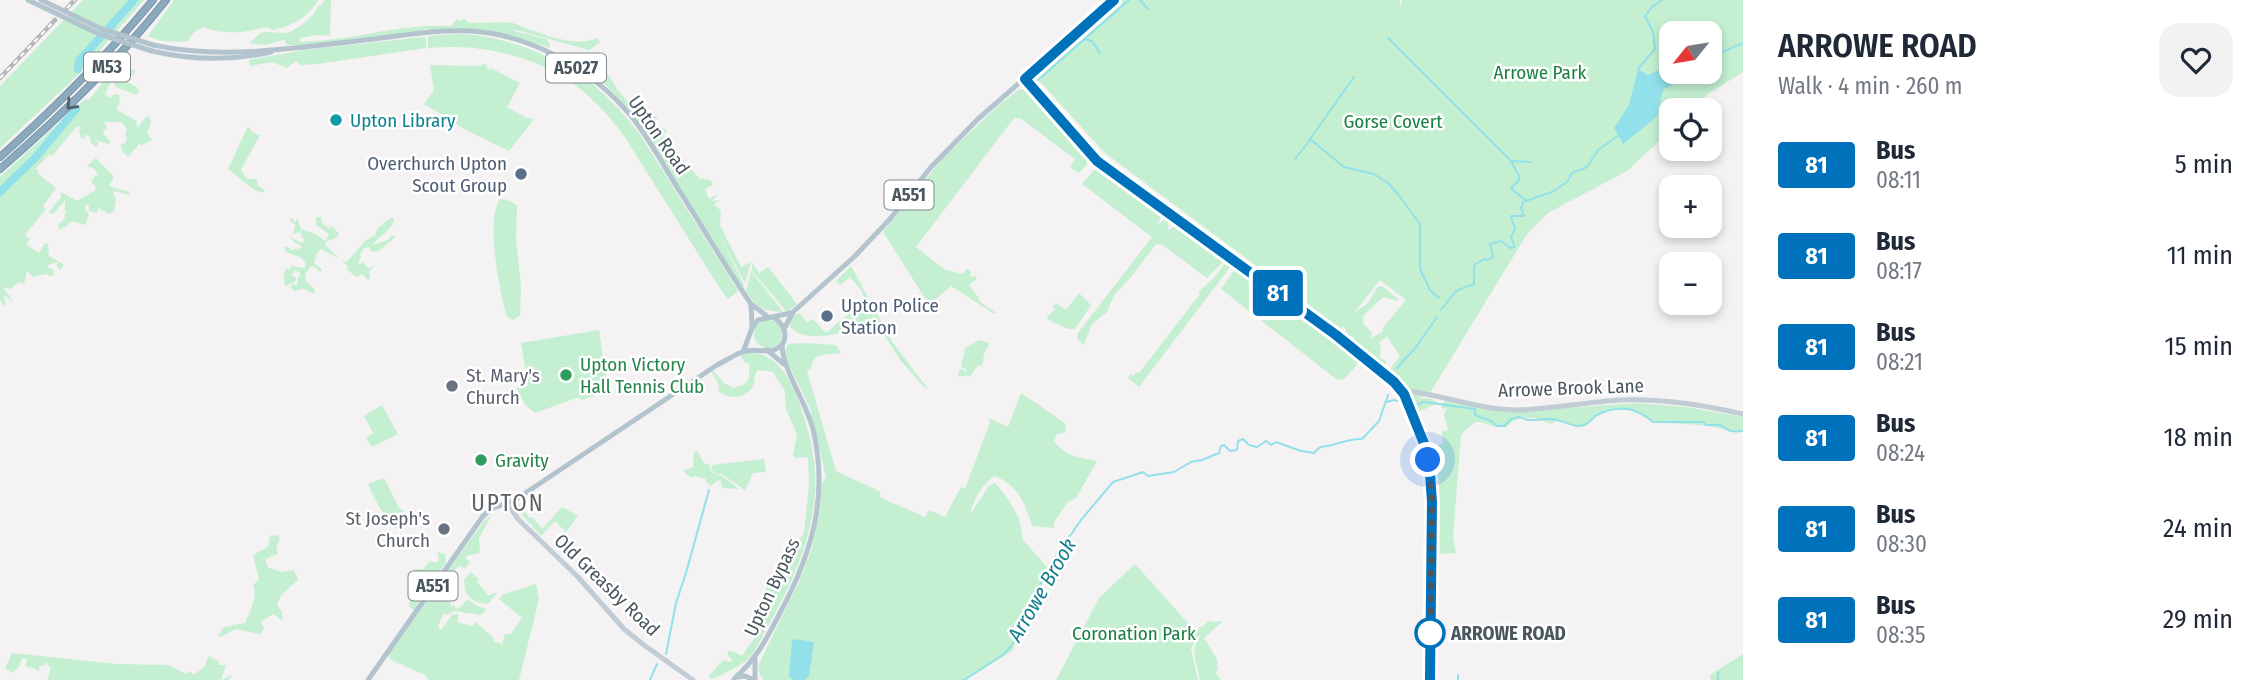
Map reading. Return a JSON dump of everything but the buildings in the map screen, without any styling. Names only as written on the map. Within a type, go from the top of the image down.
[{"type":"highway","name":"M53","points":[[0,158],[113,49],[153,0]]},
{"type":"highway","name":"M53","points":[[0,169],[65,111],[123,52],[166,0]]},
{"type":"main road","name":"Upton Road","points":[[29,0],[101,32],[189,58],[234,58],[427,33],[470,31],[523,41],[565,61],[604,89],[631,117],[659,156],[751,304],[770,317]]},
{"type":"main road","name":"Upton Road","points":[[41,0],[101,32]]},
{"type":"main road","name":"A551","points":[[784,329],[793,312],[855,256],[890,219],[931,167],[971,126],[1003,95],[1025,79],[1114,0]]},
{"type":"main road","name":"Upton Road","points":[[751,304],[752,329]]},
{"type":"main road","name":"A551","points":[[770,317],[793,312]]},
{"type":"main road","points":[[770,317],[782,324],[785,335],[782,344],[775,349],[743,352],[758,320],[770,317]]},
{"type":"main road","points":[[752,329],[752,340],[765,350]]},
{"type":"main road","name":"Upton Bypass","points":[[733,680],[755,659],[800,572],[818,510],[819,466],[812,426],[786,366],[782,344]]},
{"type":"main road","name":"Upton Bypass","points":[[765,350],[786,366]]},
{"type":"main road","name":"A551","points":[[368,680],[483,516],[492,509],[508,504],[687,384],[743,352]]},
{"type":"main road","name":"Upton Bypass","points":[[755,659],[755,680]]},
{"type":"main road","points":[[733,680],[745,676],[755,680]]},
{"type":"street","points":[[1025,79],[1097,161],[1336,335],[1401,390],[1425,446],[1431,488],[1430,680]]},
{"type":"street","name":"Arrowe Brook Lane","points":[[1401,390],[1504,409],[1642,400],[1743,414]]},
{"type":"street","name":"Old Greasby Road","points":[[508,504],[518,519],[625,628],[643,645],[692,680]]},
{"type":"green space","points":[[83,0],[144,0],[80,73],[0,148],[0,86]]},
{"type":"green space","points":[[174,0],[319,0],[298,20],[272,30],[267,27],[227,32],[203,27],[194,32],[187,42],[161,41],[148,36]]},
{"type":"green space","points":[[324,0],[331,0],[330,36],[301,38],[299,42],[410,27],[451,26],[457,19],[465,19],[469,23],[513,23],[566,40],[587,41],[597,38],[600,42],[589,50],[516,30],[514,31],[546,39],[550,44],[549,48],[503,35],[427,28],[422,31],[306,45],[287,45],[284,40],[265,45],[249,43],[261,33],[294,30],[322,5]]},
{"type":"green space","points":[[1118,0],[1400,0],[1400,8],[1402,0],[1743,0],[1743,72],[1704,98],[1659,98],[1659,141],[1627,171],[1548,213],[1527,234],[1430,393],[1420,398],[1432,399],[1438,403],[1416,413],[1409,402],[1411,396],[1389,371],[1400,356],[1387,337],[1379,342],[1380,358],[1386,361],[1384,368],[1361,352],[1354,337],[1348,336],[1344,326],[1341,329],[1105,153],[1035,76]],"holes":[[[1380,280],[1406,300],[1383,331],[1371,339],[1372,332],[1363,324],[1363,316],[1383,297],[1398,299],[1382,286],[1378,287],[1368,303],[1354,313]]]},
{"type":"green space","points":[[458,34],[492,38],[524,47],[545,56],[551,70],[491,50],[428,48],[428,36]]},
{"type":"green space","points":[[426,38],[426,48],[318,64],[300,65],[296,61],[287,68],[272,62],[250,66],[249,60],[304,50]]},
{"type":"green space","points":[[592,57],[604,68],[617,89],[643,120],[645,119],[631,102],[648,117],[652,115],[658,118],[652,122],[657,128],[667,130],[663,136],[699,178],[710,180],[713,185],[705,189],[709,199],[718,194],[712,201],[720,200],[714,204],[721,211],[720,225],[741,267],[751,262],[745,283],[716,229],[744,285],[743,289],[629,110],[586,68]]},
{"type":"green space","points":[[486,64],[488,70],[491,68],[520,83],[507,107],[534,119],[509,151],[468,131],[424,104],[434,90],[430,65]]},
{"type":"green space","points":[[120,66],[124,70],[135,70],[134,75],[129,78],[118,71],[124,80],[137,87],[139,93],[136,95],[117,88],[111,82],[105,94],[110,98],[115,94],[119,95],[120,103],[116,108],[137,121],[138,127],[146,117],[150,117],[147,133],[152,140],[141,146],[140,143],[128,157],[120,145],[125,143],[127,138],[127,130],[122,122],[104,122],[107,128],[103,134],[110,141],[109,144],[98,141],[95,137],[98,144],[96,147],[91,143],[89,135],[81,138],[81,126],[76,127],[53,155],[49,155],[35,169],[56,188],[43,206],[46,209],[25,235],[30,239],[26,244],[39,253],[45,243],[48,244],[49,256],[63,264],[62,269],[57,267],[57,262],[47,267],[53,269],[54,275],[33,277],[27,271],[24,284],[18,282],[11,289],[3,287],[13,302],[4,295],[5,306],[0,300],[0,177],[85,99],[89,100],[113,70]]},
{"type":"green space","points":[[568,69],[598,88],[641,136],[738,291],[728,299],[624,136],[597,104],[565,77],[564,71]]},
{"type":"green space","points":[[1020,89],[1026,90],[1087,157],[1087,164],[1079,173],[1070,167],[1075,159],[1020,118],[1014,118],[916,247],[944,269],[962,274],[967,269],[971,272],[970,277],[975,276],[977,279],[969,285],[978,300],[996,313],[951,286],[931,303],[933,307],[930,306],[883,232],[943,158],[1000,104]]},
{"type":"green space","points":[[248,126],[253,133],[260,135],[241,170],[247,179],[256,179],[257,185],[265,190],[263,193],[253,189],[228,169]]},
{"type":"green space","points":[[96,158],[114,177],[109,186],[129,192],[129,195],[115,191],[114,211],[109,214],[98,208],[97,213],[89,211],[89,206],[85,204],[89,215],[86,223],[83,225],[73,221],[60,230],[58,225],[67,212],[65,200],[54,213],[49,212],[61,197],[61,192],[77,201],[96,190],[91,182],[99,175],[87,166]]},
{"type":"green space","points":[[1101,169],[1162,215],[1157,225],[1169,218],[1168,231],[1176,225],[1223,256],[1223,262],[1207,278],[1163,245],[1156,244],[1114,295],[1107,312],[1092,324],[1084,345],[1077,339],[1078,333],[1152,237],[1082,184],[1094,170]]},
{"type":"green space","points":[[500,199],[517,205],[516,238],[521,287],[520,315],[513,320],[507,317],[495,257],[494,223]]},
{"type":"green space","points":[[316,217],[321,217],[323,224],[332,230],[330,224],[339,234],[325,242],[340,259],[321,249],[317,253],[314,263],[322,269],[320,272],[311,266],[305,274],[306,282],[315,289],[314,294],[304,289],[295,291],[290,287],[294,283],[297,285],[301,274],[295,270],[291,276],[296,277],[296,281],[285,285],[284,275],[287,268],[290,271],[291,266],[305,268],[305,262],[302,258],[286,252],[284,247],[292,250],[301,248],[301,245],[289,236],[301,243],[305,241],[300,232],[293,234],[295,225],[289,220],[292,218],[295,223],[297,218],[301,229],[316,234],[325,241],[329,234],[316,225]]},
{"type":"green space","points":[[390,218],[394,220],[390,228],[372,245],[388,240],[392,235],[395,237],[379,251],[371,252],[369,247],[364,248],[358,262],[363,262],[368,268],[375,266],[369,271],[368,280],[362,274],[357,277],[347,270],[348,267],[342,261],[347,262]]},
{"type":"green space","points":[[1226,262],[1230,263],[1230,267],[1139,387],[1128,378],[1131,374],[1133,376],[1139,373],[1200,294],[1198,292]]},
{"type":"green space","points":[[752,263],[759,273],[768,267],[797,304],[787,312],[752,271]]},
{"type":"green space","points":[[851,266],[893,343],[928,389],[901,361],[879,327],[866,322],[864,327],[816,336],[797,332],[790,327],[792,316],[799,313],[807,322],[813,319],[826,333],[866,299],[850,277],[840,285],[836,281]]},
{"type":"green space","points":[[1237,266],[1359,358],[1356,366],[1343,380],[1336,379],[1221,289]]},
{"type":"green space","points":[[751,271],[783,312],[765,309],[754,302],[746,291]]},
{"type":"green space","points":[[1079,293],[1091,305],[1075,329],[1068,329],[1048,320],[1047,317],[1055,309],[1053,307],[1056,303],[1066,310]]},
{"type":"green space","points":[[768,320],[778,324],[782,334],[778,344],[768,348],[758,344],[754,334],[758,324]]},
{"type":"green space","name":"Upton Victory Hall Tennis Club","points":[[599,330],[608,392],[581,400],[579,397],[535,413],[526,406],[516,388],[528,386],[521,343]]},
{"type":"green space","points":[[979,340],[990,343],[982,366],[978,365],[970,377],[960,377],[960,369],[966,373],[966,369],[961,367],[965,348]]},
{"type":"green space","points":[[788,344],[836,345],[841,353],[826,354],[814,359],[811,369],[807,371],[836,471],[881,492],[879,497],[925,517],[929,510],[945,517],[961,487],[965,489],[990,422],[988,418],[1008,427],[1021,393],[1065,423],[1066,432],[1057,434],[1054,441],[1058,446],[1073,456],[1097,461],[1076,498],[1068,502],[1054,522],[1054,528],[1032,526],[1027,510],[1015,489],[994,476],[973,503],[970,515],[988,487],[995,483],[1019,518],[1023,540],[1049,569],[1012,651],[966,680],[764,680],[760,675],[758,666],[799,582],[812,548],[820,511],[822,484],[826,477],[810,408],[786,359]]},
{"type":"green space","points":[[748,352],[768,357],[782,370],[800,405],[812,448],[815,471],[813,513],[797,566],[757,647],[743,663],[711,679],[708,677],[723,660],[733,660],[727,655],[729,650],[742,656],[763,625],[759,621],[759,614],[764,612],[758,603],[768,585],[777,589],[785,574],[782,568],[786,563],[790,566],[797,552],[797,542],[804,533],[809,485],[808,457],[796,458],[793,455],[797,435],[786,409],[785,391],[773,372],[758,370],[753,386],[746,394],[731,397],[718,390],[719,385],[711,371],[733,388],[743,385],[749,377],[749,363],[745,363],[741,356]]},
{"type":"green space","points":[[1445,401],[1504,412],[1637,403],[1686,407],[1743,417],[1743,432],[1701,425],[1653,422],[1635,410],[1611,410],[1595,416],[1588,424],[1579,426],[1557,421],[1550,424],[1527,418],[1516,420],[1506,427],[1474,423],[1461,435],[1453,537],[1456,553],[1435,554],[1435,484],[1428,450],[1443,443],[1442,431],[1448,430],[1444,415],[1447,408],[1443,409],[1441,406]]},
{"type":"green space","points":[[382,405],[398,434],[372,447],[366,438],[373,433],[364,416]]},
{"type":"green space","points":[[697,451],[705,464],[709,464],[712,473],[722,476],[739,489],[722,488],[721,481],[718,480],[711,486],[706,479],[694,476],[691,478],[683,471],[693,467],[694,452]]},
{"type":"green space","points":[[764,459],[766,472],[753,473],[745,490],[723,475],[713,473],[711,465]]},
{"type":"green space","points":[[384,478],[399,508],[404,511],[396,515],[395,520],[400,524],[398,529],[391,527],[368,484]]},
{"type":"green space","points":[[524,499],[522,505],[529,518],[532,517],[542,529],[562,507],[578,516],[566,532],[555,521],[541,536],[519,511],[519,505]]},
{"type":"green space","points":[[492,515],[479,538],[480,553],[465,558],[470,562],[465,568],[458,566],[449,591],[452,607],[453,605],[458,609],[468,599],[487,609],[481,615],[454,611],[443,614],[438,627],[441,630],[452,615],[459,614],[457,622],[472,626],[475,622],[494,638],[493,641],[502,644],[505,634],[511,634],[522,618],[499,599],[502,595],[536,584],[539,599],[519,680],[429,680],[425,675],[391,660],[388,656],[397,641],[484,521]]},
{"type":"green space","points":[[277,535],[280,538],[276,549],[278,554],[265,559],[268,567],[281,572],[294,570],[298,580],[282,594],[277,605],[282,612],[283,621],[273,614],[261,622],[264,629],[260,634],[236,629],[218,636],[224,627],[245,623],[254,600],[253,585],[259,579],[253,555],[268,547],[270,536]]},
{"type":"green space","points":[[437,552],[445,554],[446,563],[430,582],[414,610],[409,606],[412,592],[417,595],[419,591],[412,580],[418,573],[413,569],[423,569],[430,561],[437,563]]},
{"type":"green space","name":"Coronation Park","points":[[1135,564],[1194,630],[1210,620],[1223,621],[1204,638],[1217,659],[1218,670],[1215,672],[1221,680],[1200,680],[1194,651],[1201,636],[1199,635],[1191,649],[1198,680],[1056,680],[1099,598]]},
{"type":"green space","points":[[473,569],[471,573],[479,579],[477,582],[489,596],[497,593],[489,603],[475,601],[465,591],[464,580]]},
{"type":"green space","points":[[12,653],[117,664],[168,665],[186,674],[190,671],[194,675],[204,667],[209,656],[218,661],[219,665],[226,665],[221,680],[47,680],[51,668],[46,663],[44,666],[40,665],[38,672],[25,666],[27,660],[22,658],[14,673],[5,669]]},
{"type":"green space","points":[[1743,654],[1743,680],[1711,680],[1710,675]]},
{"type":"water","points":[[1638,69],[1648,75],[1659,70],[1659,84],[1674,84],[1663,90],[1657,115],[1653,120],[1623,144],[1614,128],[1629,105]]},
{"type":"water","points":[[795,639],[814,642],[809,676],[805,680],[793,680],[789,676],[792,641]]},
{"type":"waterway","points":[[78,69],[79,61],[134,0]]},
{"type":"waterway","points":[[1038,80],[1129,0]]},
{"type":"waterway","points":[[1140,0],[1148,9]]},
{"type":"waterway","points":[[1638,69],[1655,49],[1653,32],[1645,16],[1662,0]]},
{"type":"waterway","points":[[1388,38],[1511,161],[1519,176],[1519,180],[1511,188],[1525,200]]},
{"type":"waterway","points":[[1084,39],[1092,41],[1100,53]]},
{"type":"waterway","name":"Arrowe Brook","points":[[1722,52],[1743,43]]},
{"type":"waterway","points":[[1354,77],[1310,139],[1344,167],[1374,174],[1388,183],[1400,197],[1420,224],[1420,269],[1430,290],[1439,298]]},
{"type":"waterway","points":[[0,192],[36,157],[76,109]]},
{"type":"waterway","name":"Arrowe Brook","points":[[1441,310],[1456,291],[1474,284],[1474,265],[1493,257],[1490,244],[1501,241],[1510,248],[1515,247],[1511,237],[1515,229],[1511,216],[1524,216],[1521,208],[1523,202],[1552,192],[1567,182],[1572,173],[1587,167],[1598,150],[1618,136]]},
{"type":"waterway","points":[[1295,159],[1310,140]]},
{"type":"waterway","points":[[1512,161],[1531,162]]},
{"type":"waterway","name":"Arrowe Brook","points":[[1397,368],[1437,317]]},
{"type":"waterway","name":"Arrowe Brook","points":[[964,680],[1004,654],[1011,646],[1022,629],[1045,574],[1058,553],[1113,482],[1143,472],[1148,476],[1174,472],[1191,462],[1219,453],[1221,446],[1224,445],[1230,451],[1237,450],[1238,441],[1243,439],[1249,445],[1257,447],[1266,441],[1271,445],[1276,442],[1314,453],[1320,447],[1362,439],[1379,421],[1388,395]]},
{"type":"waterway","points":[[1386,402],[1404,402]]},
{"type":"waterway","points":[[1409,403],[1416,405],[1424,402],[1475,409],[1475,415],[1497,426],[1505,426],[1511,419],[1520,417],[1531,420],[1552,419],[1582,426],[1597,415],[1620,408],[1633,410],[1653,422],[1703,422],[1706,425],[1721,425],[1731,431],[1743,431]]},
{"type":"waterway","points":[[666,654],[676,603],[709,490]]},
{"type":"waterway","points":[[650,680],[657,664]]},
{"type":"waterway","points":[[1718,672],[1718,680]]},
{"type":"waterway","points":[[1458,675],[1458,680]]},
{"type":"railway","points":[[67,8],[75,0]]},
{"type":"railway","points":[[0,78],[55,20]]},
{"type":"bus line","name":"81","points":[[1114,0],[1025,79],[1097,161],[1336,335],[1391,379],[1404,394],[1425,446],[1430,474],[1430,680]]},
{"type":"place","name":"Upton Library","points":[[336,120]]},
{"type":"place","name":"Overchurch Upton Scout Group","points":[[521,174]]},
{"type":"place","name":"Upton Police Station","points":[[827,316]]},
{"type":"place","name":"Upton Victory Hall Tennis Club","points":[[566,375]]},
{"type":"place","name":"St. Mary's Church","points":[[452,386]]},
{"type":"place","name":"Gravity","points":[[481,460]]},
{"type":"place","name":"St Joseph's Church","points":[[444,529]]},
{"type":"place","name":"ARROWE ROAD","points":[[1430,633]]},
{"type":"district","name":"UPTON","points":[[508,503]]},
{"type":"route","points":[[1428,460],[1432,502],[1430,633]]},
{"type":"park label","name":"Arrowe Park","points":[[1540,72]]},
{"type":"park label","name":"Gorse Covert","points":[[1393,121]]}]
